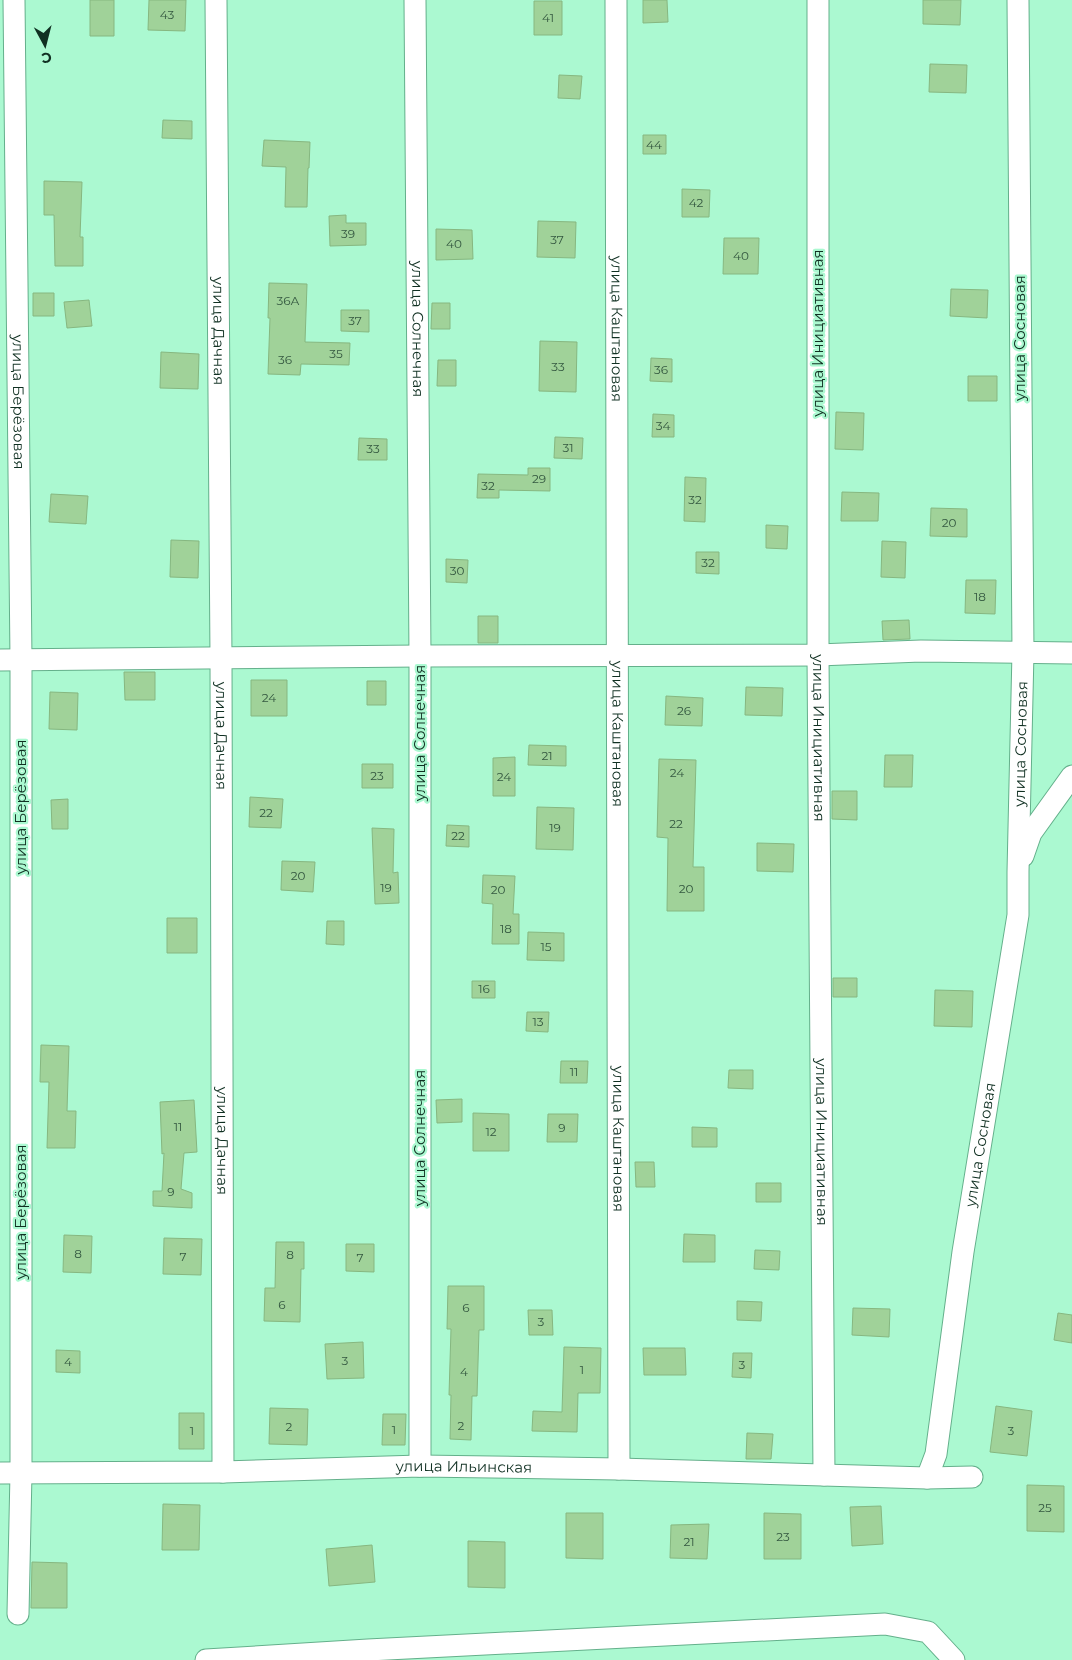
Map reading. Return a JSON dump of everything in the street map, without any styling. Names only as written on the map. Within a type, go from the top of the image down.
[{"type":"street","name":"улица Берёзовая","points":[[14,0],[10,660],[21,1473],[18,1614]]},
{"type":"street","name":"улица Дачная","points":[[216,0],[221,658],[223,1472]]},
{"type":"street","name":"улица Солнечная","points":[[415,0],[420,656],[420,1466]]},
{"type":"street","name":"улица Каштановая","points":[[616,0],[619,1468]]},
{"type":"street","name":"улица Инициативная","points":[[818,0],[818,655],[824,1475]]},
{"type":"street","name":"улица Сосновая","points":[[927,1478],[936,1454],[963,1252],[1018,915],[1023,652],[1018,0]]},
{"type":"street","points":[[10,660],[818,655],[921,651],[1072,653]]},
{"type":"street","points":[[1018,872],[1032,833],[1072,776]]},
{"type":"street","name":"улица Ильинская","points":[[0,1473],[223,1472],[420,1466],[619,1468],[927,1478],[972,1477]]},
{"type":"street","points":[[206,1660],[368,1655],[885,1624],[928,1632],[954,1660]]},
{"type":"building","points":[[90,0],[114,0],[114,36],[90,36]]},
{"type":"building","points":[[149,0],[186,0],[185,31],[148,30]]},
{"type":"building","points":[[643,0],[667,0],[668,22],[643,23]]},
{"type":"building","points":[[923,0],[961,0],[960,25],[923,24]]},
{"type":"building","points":[[534,1],[562,1],[562,35],[534,35]]},
{"type":"building","points":[[930,64],[967,65],[966,93],[929,92]]},
{"type":"building","points":[[559,75],[582,76],[580,99],[558,98]]},
{"type":"building","points":[[163,120],[192,121],[192,139],[162,138]]},
{"type":"building","points":[[643,135],[666,135],[666,154],[643,154]]},
{"type":"building","points":[[264,140],[310,142],[307,207],[285,207],[286,167],[262,166]]},
{"type":"building","points":[[44,181],[82,182],[80,237],[83,237],[83,266],[55,266],[54,215],[44,215]]},
{"type":"building","points":[[682,189],[710,190],[709,217],[682,217]]},
{"type":"building","points":[[346,215],[346,223],[366,223],[366,245],[330,246],[329,216]]},
{"type":"building","points":[[538,221],[576,222],[575,258],[537,257]]},
{"type":"building","points":[[436,229],[472,230],[473,259],[436,260]]},
{"type":"building","points":[[724,238],[759,238],[758,274],[723,274]]},
{"type":"building","points":[[269,283],[307,284],[305,342],[350,343],[349,365],[301,364],[300,375],[268,374]]},
{"type":"building","points":[[951,289],[988,290],[987,318],[950,316]]},
{"type":"building","points":[[33,293],[54,293],[54,316],[33,316]]},
{"type":"building","points":[[89,300],[92,326],[67,328],[64,302]]},
{"type":"building","points":[[432,303],[450,303],[450,329],[431,329]]},
{"type":"building","points":[[341,310],[369,310],[369,332],[341,331]]},
{"type":"building","points":[[540,341],[577,342],[576,392],[539,391]]},
{"type":"building","points":[[161,352],[199,354],[198,389],[160,388]]},
{"type":"building","points":[[651,358],[672,359],[672,382],[650,381]]},
{"type":"building","points":[[438,360],[456,360],[456,386],[437,386]]},
{"type":"building","points":[[968,376],[997,376],[997,401],[968,401]]},
{"type":"building","points":[[836,412],[864,413],[863,450],[835,449]]},
{"type":"building","points":[[653,414],[674,415],[674,437],[652,437]]},
{"type":"building","points":[[555,437],[583,438],[582,459],[554,458]]},
{"type":"building","points":[[359,438],[387,439],[387,460],[358,460]]},
{"type":"building","points":[[528,468],[550,468],[550,491],[499,490],[499,498],[477,498],[478,474],[528,475]]},
{"type":"building","points":[[685,477],[706,478],[705,522],[684,521]]},
{"type":"building","points":[[842,492],[879,493],[878,521],[841,521]]},
{"type":"building","points":[[51,494],[88,496],[86,524],[49,522]]},
{"type":"building","points":[[931,508],[967,509],[967,537],[930,536]]},
{"type":"building","points":[[766,525],[788,526],[787,549],[766,548]]},
{"type":"building","points":[[171,540],[199,541],[198,578],[170,577]]},
{"type":"building","points":[[882,541],[906,542],[905,578],[881,577]]},
{"type":"building","points":[[696,552],[719,552],[719,574],[696,573]]},
{"type":"building","points":[[446,559],[468,560],[467,583],[446,582]]},
{"type":"building","points":[[966,580],[996,580],[995,614],[965,613]]},
{"type":"building","points":[[478,616],[498,616],[498,643],[478,643]]},
{"type":"building","points":[[909,620],[910,639],[883,640],[882,621]]},
{"type":"building","points":[[124,672],[155,672],[155,700],[125,700]]},
{"type":"building","points":[[251,680],[287,680],[287,716],[251,716]]},
{"type":"building","points":[[367,681],[386,681],[386,705],[367,705]]},
{"type":"building","points":[[746,687],[783,688],[782,716],[745,715]]},
{"type":"building","points":[[50,692],[78,693],[77,730],[49,729]]},
{"type":"building","points":[[666,696],[703,698],[702,726],[665,725]]},
{"type":"building","points":[[529,745],[566,746],[566,766],[528,765]]},
{"type":"building","points":[[885,755],[913,755],[912,787],[884,787]]},
{"type":"building","points":[[515,757],[515,796],[493,796],[493,758]]},
{"type":"building","points":[[659,759],[696,760],[693,867],[704,867],[704,911],[667,911],[668,838],[657,837]]},
{"type":"building","points":[[362,764],[393,764],[393,788],[362,788]]},
{"type":"building","points":[[832,791],[857,791],[857,820],[832,819]]},
{"type":"building","points":[[250,797],[283,799],[281,828],[249,827]]},
{"type":"building","points":[[68,799],[68,829],[52,829],[51,800]]},
{"type":"building","points":[[537,807],[574,808],[573,850],[536,849]]},
{"type":"building","points":[[447,825],[469,826],[469,847],[446,846]]},
{"type":"building","points":[[372,828],[394,829],[393,873],[398,872],[399,903],[375,904]]},
{"type":"building","points":[[757,843],[794,844],[793,872],[757,871]]},
{"type":"building","points":[[282,861],[315,862],[313,892],[281,890]]},
{"type":"building","points":[[483,875],[515,876],[513,914],[519,914],[519,944],[492,944],[493,904],[482,903]]},
{"type":"building","points":[[167,918],[197,918],[197,953],[167,953]]},
{"type":"building","points":[[327,921],[344,921],[344,945],[326,944]]},
{"type":"building","points":[[528,932],[564,933],[564,961],[527,960]]},
{"type":"building","points":[[833,978],[857,978],[857,997],[833,997]]},
{"type":"building","points":[[472,981],[495,981],[495,998],[472,998]]},
{"type":"building","points":[[935,990],[973,991],[972,1027],[934,1026]]},
{"type":"building","points":[[527,1012],[549,1012],[548,1032],[526,1031]]},
{"type":"building","points":[[41,1045],[69,1046],[67,1111],[76,1111],[75,1148],[47,1148],[49,1082],[40,1082]]},
{"type":"building","points":[[561,1061],[588,1061],[587,1083],[560,1083]]},
{"type":"building","points":[[729,1070],[753,1070],[753,1089],[728,1088]]},
{"type":"building","points":[[462,1099],[462,1122],[437,1123],[436,1100]]},
{"type":"building","points":[[194,1100],[197,1152],[184,1153],[181,1189],[192,1193],[192,1208],[153,1206],[153,1191],[162,1191],[164,1153],[162,1154],[160,1102]]},
{"type":"building","points":[[473,1113],[509,1114],[509,1151],[473,1151]]},
{"type":"building","points":[[548,1114],[578,1114],[577,1142],[547,1142]]},
{"type":"building","points":[[692,1127],[717,1128],[717,1147],[692,1147]]},
{"type":"building","points":[[635,1162],[654,1162],[655,1187],[636,1187]]},
{"type":"building","points":[[756,1183],[781,1183],[781,1202],[756,1202]]},
{"type":"building","points":[[684,1234],[715,1235],[715,1262],[683,1262]]},
{"type":"building","points":[[64,1235],[92,1236],[91,1273],[63,1272]]},
{"type":"building","points":[[164,1238],[202,1239],[201,1275],[163,1274]]},
{"type":"building","points":[[276,1242],[304,1242],[304,1269],[301,1269],[300,1322],[264,1321],[265,1288],[275,1288]]},
{"type":"building","points":[[346,1244],[374,1244],[374,1272],[346,1271]]},
{"type":"building","points":[[755,1250],[780,1251],[779,1270],[754,1269]]},
{"type":"building","points":[[448,1286],[484,1286],[484,1330],[479,1330],[477,1396],[472,1396],[471,1440],[450,1439],[451,1329],[447,1329]]},
{"type":"building","points":[[737,1301],[762,1302],[761,1321],[737,1320]]},
{"type":"building","points":[[853,1308],[890,1309],[889,1337],[852,1335]]},
{"type":"building","points":[[528,1310],[552,1310],[553,1335],[529,1335]]},
{"type":"building","points":[[1058,1313],[1072,1315],[1072,1343],[1054,1340]]},
{"type":"building","points":[[363,1342],[364,1378],[327,1379],[325,1344]]},
{"type":"building","points":[[564,1347],[601,1348],[600,1393],[578,1393],[577,1432],[532,1431],[533,1411],[562,1412]]},
{"type":"building","points":[[643,1348],[685,1348],[686,1375],[644,1375]]},
{"type":"building","points":[[56,1350],[80,1351],[80,1373],[56,1372]]},
{"type":"building","points":[[733,1353],[752,1353],[751,1378],[732,1377]]},
{"type":"building","points":[[996,1406],[1032,1411],[1027,1456],[990,1452]]},
{"type":"building","points":[[270,1408],[308,1409],[307,1445],[269,1444]]},
{"type":"building","points":[[179,1413],[204,1413],[204,1449],[179,1449]]},
{"type":"building","points":[[383,1414],[406,1414],[405,1445],[382,1445]]},
{"type":"building","points":[[747,1433],[773,1434],[771,1459],[746,1459]]},
{"type":"building","points":[[1027,1485],[1064,1486],[1064,1532],[1027,1531]]},
{"type":"building","points":[[163,1504],[200,1505],[199,1550],[162,1550]]},
{"type":"building","points":[[881,1506],[883,1544],[852,1546],[850,1507]]},
{"type":"building","points":[[566,1513],[603,1513],[603,1559],[566,1558]]},
{"type":"building","points":[[764,1513],[801,1514],[801,1559],[764,1559]]},
{"type":"building","points":[[709,1524],[707,1559],[670,1558],[671,1525]]},
{"type":"building","points":[[468,1541],[505,1542],[505,1588],[468,1587]]},
{"type":"building","points":[[372,1545],[375,1582],[329,1586],[326,1549]]},
{"type":"building","points":[[32,1562],[67,1563],[67,1608],[31,1608]]}]
